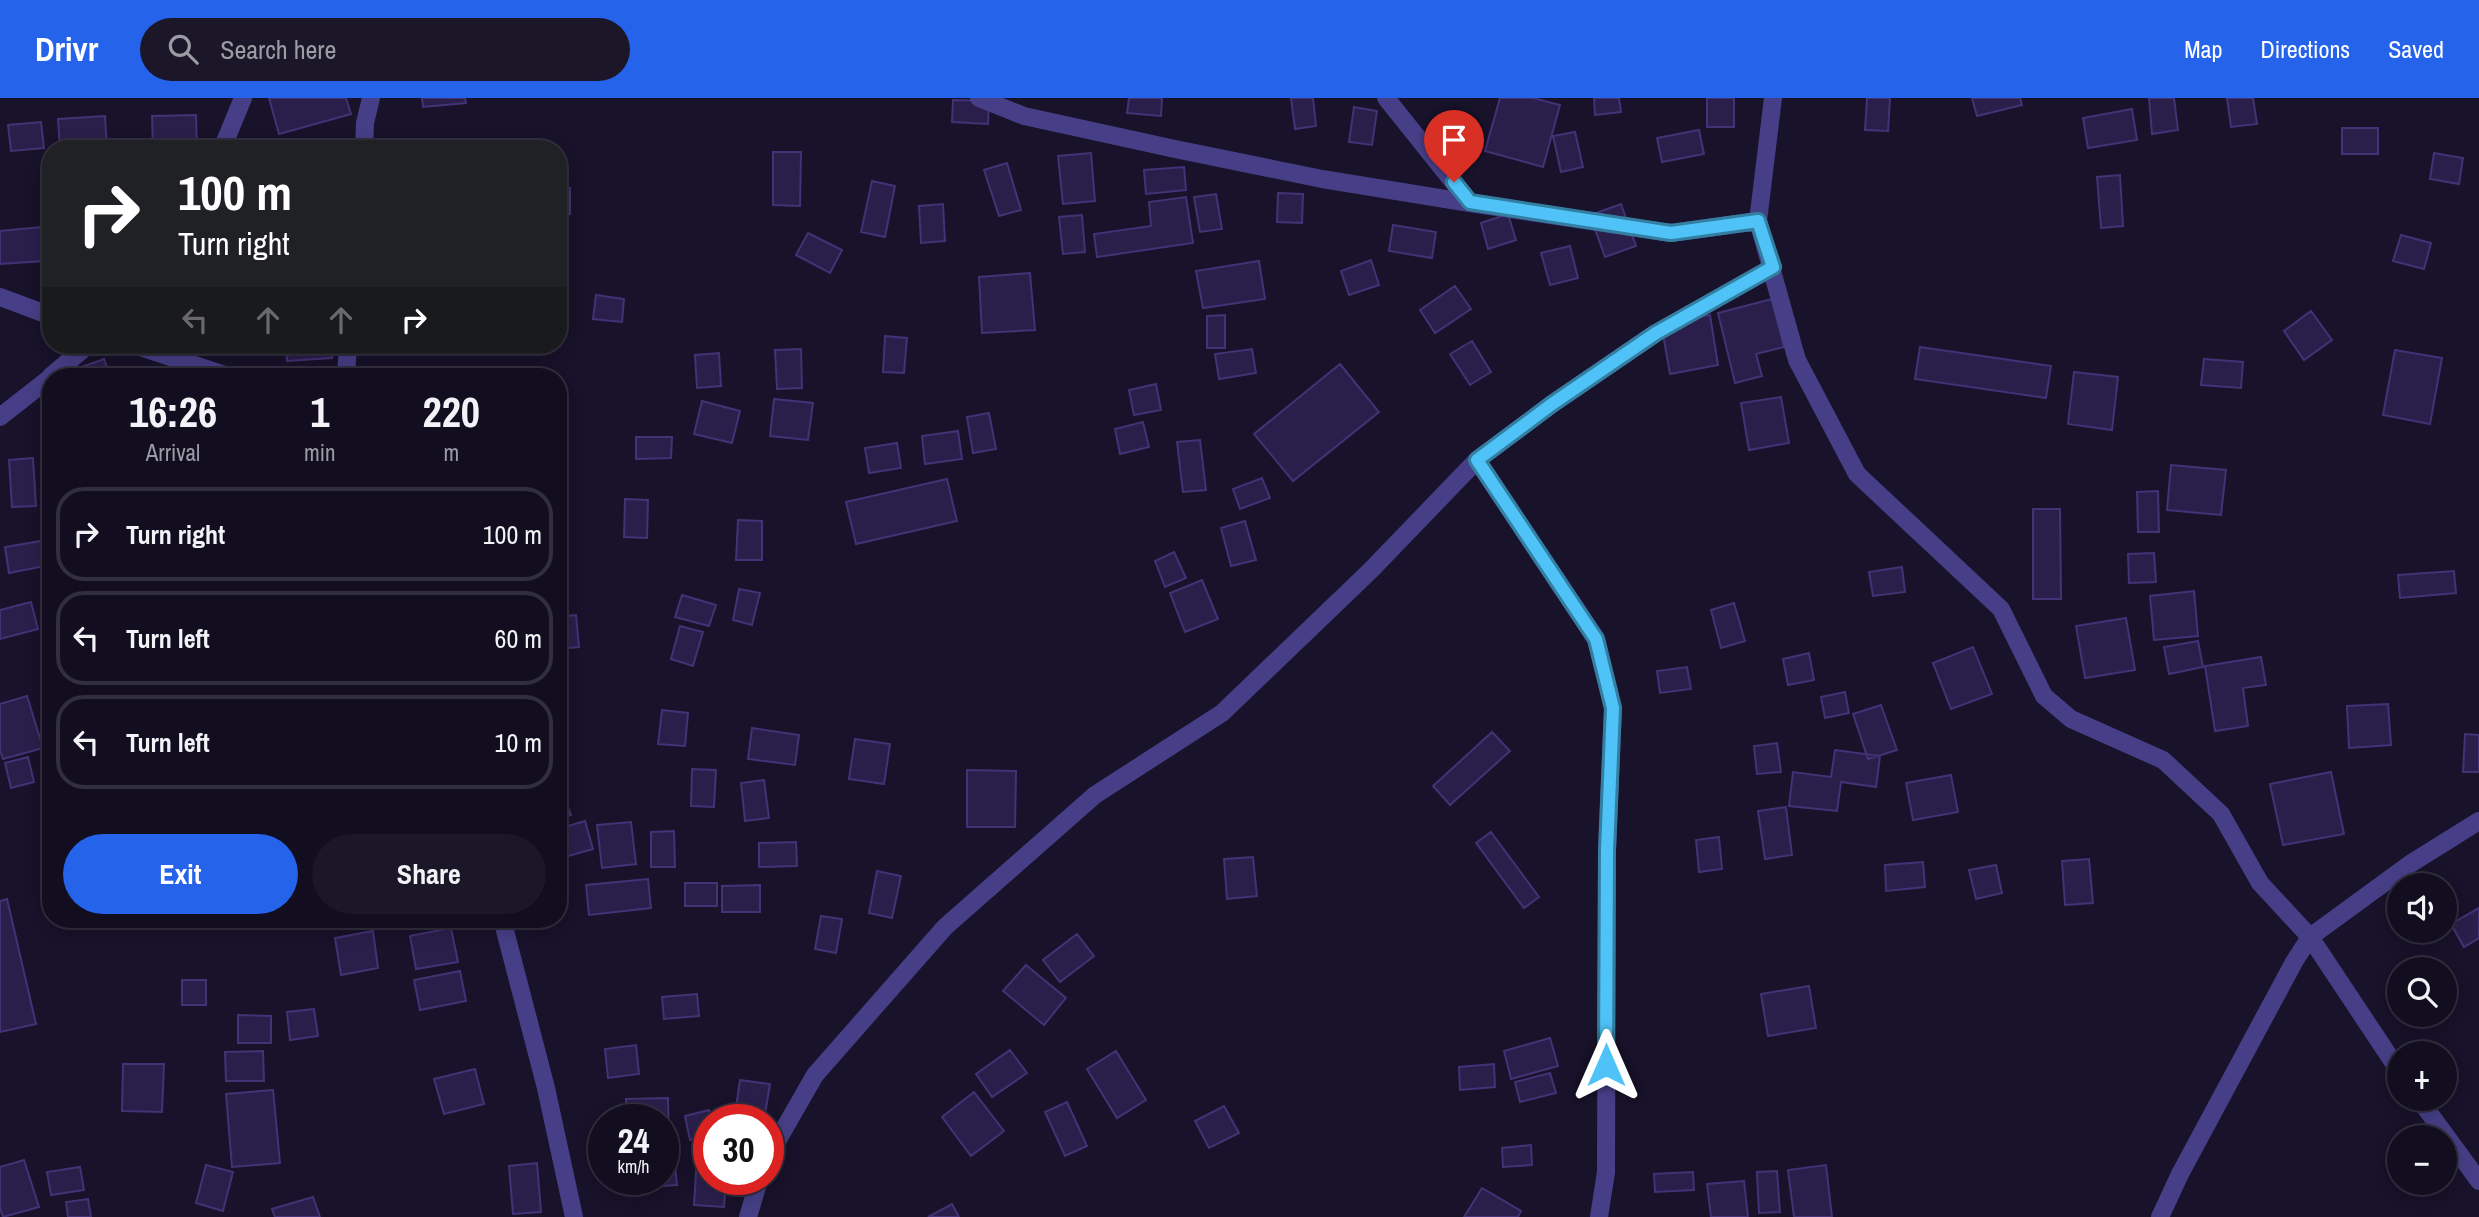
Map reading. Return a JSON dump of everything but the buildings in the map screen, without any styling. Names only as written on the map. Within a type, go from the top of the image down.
[{"type":"street","points":[[226,140],[243,98]]},
{"type":"street","points":[[364,140],[371,98]]},
{"type":"street","points":[[979,98],[1024,116],[1322,179],[1671,233],[1758,221]]},
{"type":"street","points":[[1386,98],[1470,202]]},
{"type":"street","points":[[1773,98],[1758,221],[1797,359],[1857,474],[2001,609],[2044,696],[2071,719],[2162,760],[2221,814],[2260,883],[2310,937],[2387,1053]]},
{"type":"street","points":[[784,1129],[815,1075],[945,927],[1095,795],[1222,713],[1371,570],[1477,460],[1552,404],[1656,333],[1773,267]]},
{"type":"street","points":[[0,298],[42,313]]},
{"type":"street","points":[[61,368],[78,354]]},
{"type":"street","points":[[161,354],[204,368]]},
{"type":"street","points":[[0,417],[42,384]]},
{"type":"street","points":[[1477,460],[1596,639],[1613,708],[1607,850],[1606,1172],[1599,1217]]},
{"type":"street","points":[[2160,1217],[2186,1163],[2310,937],[2410,864],[2479,821]]},
{"type":"street","points":[[504,928],[546,1088],[574,1217]]},
{"type":"street","points":[[2428,1111],[2479,1181]]},
{"type":"street","points":[[748,1217],[755,1195]]},
{"type":"route","points":[[1454,182],[1470,202],[1671,233],[1758,221],[1773,267],[1656,333],[1552,404],[1477,460],[1596,639],[1613,708],[1607,850],[1606,1065]]}]
